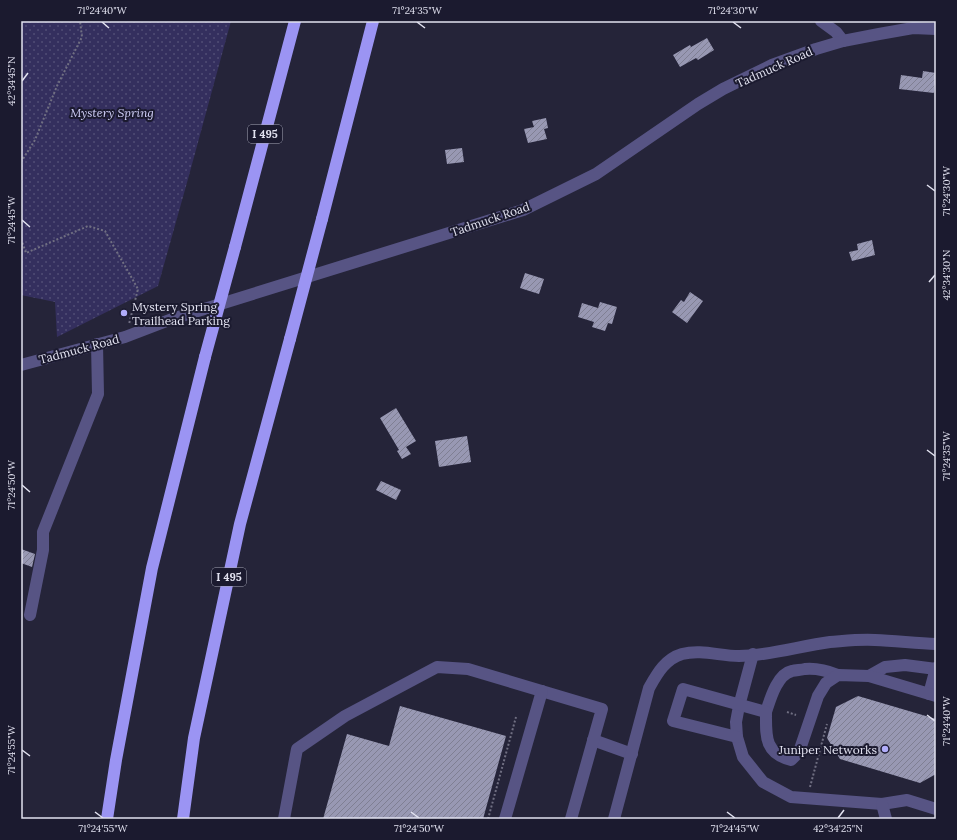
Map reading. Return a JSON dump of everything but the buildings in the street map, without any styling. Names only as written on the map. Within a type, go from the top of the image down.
[{"type":"highway","name":"I 495","points":[[107,819],[116,760],[152,568],[205,357],[295,21]]},
{"type":"highway","name":"I 495","points":[[182,819],[194,738],[240,524],[374,21]]},
{"type":"street","points":[[822,21],[836,32],[843,41]]},
{"type":"street","name":"Tadmuck Road","points":[[21,365],[125,336],[524,210],[596,174],[698,104],[772,65],[816,48],[843,41],[913,28],[936,29]]},
{"type":"street","points":[[30,615],[43,550],[43,532],[98,394],[97,344]]},
{"type":"street","points":[[614,819],[649,688],[657,674],[667,662],[681,655],[698,651],[739,656],[800,646],[852,641],[873,640],[936,644]]},
{"type":"street","points":[[753,654],[739,706],[736,722],[736,737],[743,757],[763,782],[791,797],[882,804],[908,800],[936,809]]},
{"type":"street","points":[[838,675],[826,683],[818,696],[800,752],[791,760],[780,757],[772,749],[766,735],[766,712],[772,694],[779,680],[790,671],[808,669],[828,671],[838,675],[869,676],[933,695],[936,669],[905,665],[885,667],[869,676]]},
{"type":"street","points":[[284,819],[297,750],[345,716],[437,667],[468,669],[602,709],[571,819]]},
{"type":"street","points":[[736,737],[673,721],[683,689],[739,706],[766,712]]},
{"type":"street","points":[[505,819],[542,691]]},
{"type":"street","points":[[593,740],[632,754]]},
{"type":"street","points":[[882,804],[886,819]]},
{"type":"path","points":[[21,162],[35,140],[57,86],[82,37],[80,21]]},
{"type":"path","points":[[21,239],[26,253],[88,226],[105,231],[138,289],[125,336]]},
{"type":"path","points":[[788,712],[796,715]]},
{"type":"path","points":[[488,819],[516,717]]},
{"type":"path","points":[[808,798],[811,781],[827,724]]},
{"type":"green space","name":"Mystery Spring","points":[[21,21],[231,21],[158,286],[57,337],[55,302],[21,295]]},
{"type":"place","name":"Mystery Spring Trailhead Parking","points":[[124,313]]},
{"type":"place","name":"Juniper Networks","points":[[885,749]]}]
